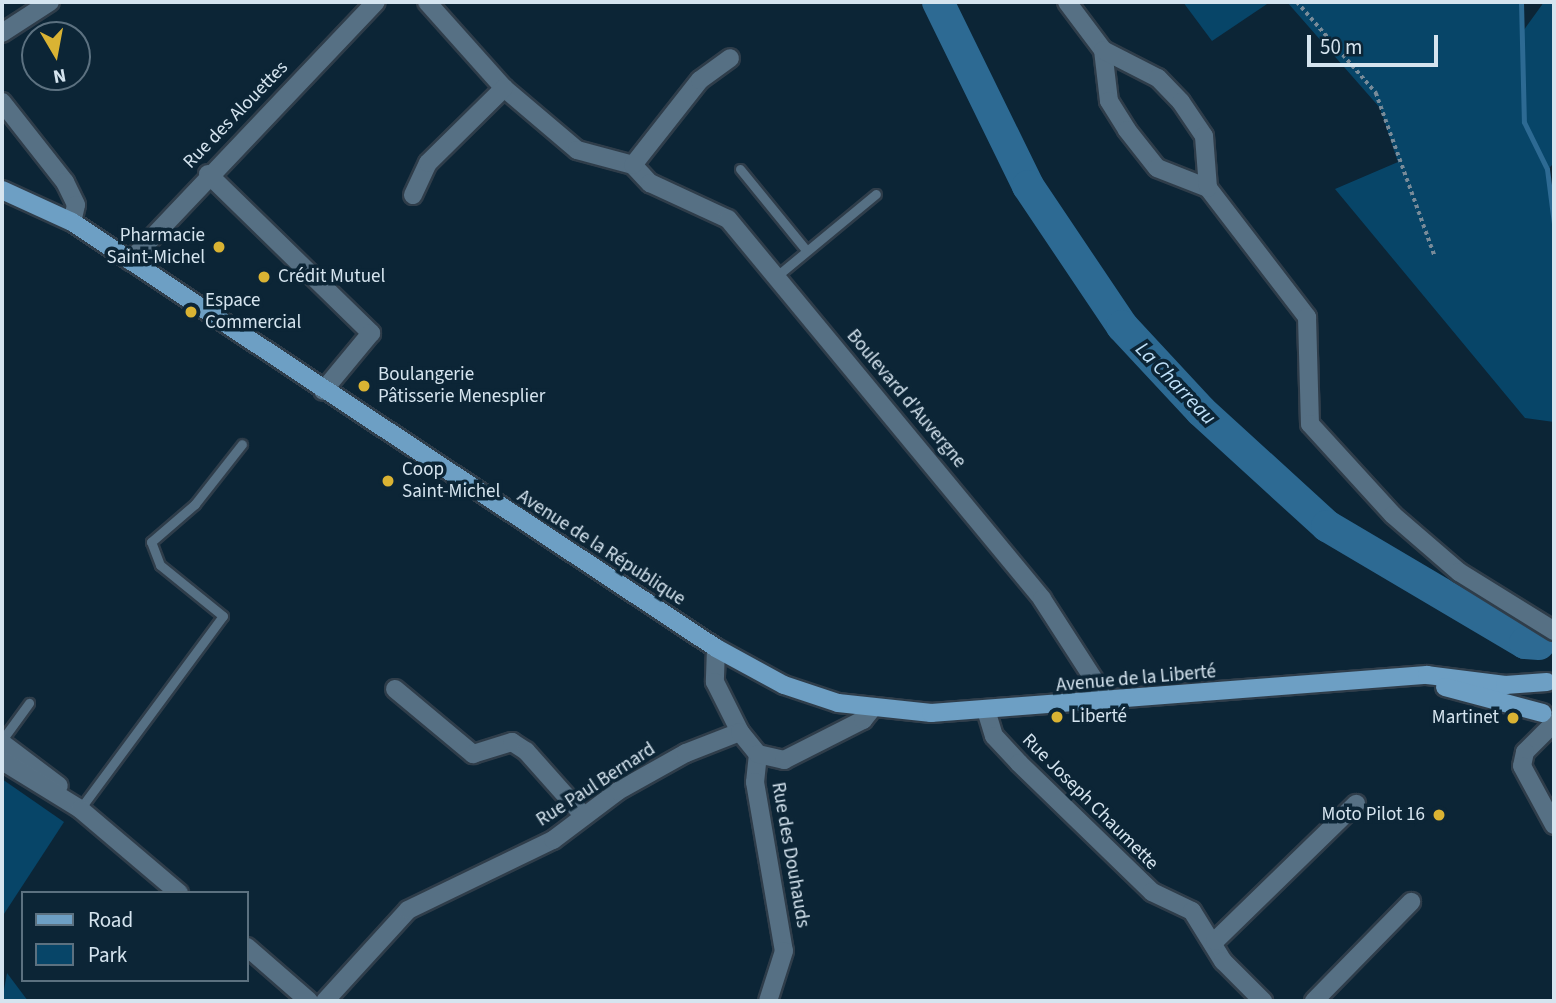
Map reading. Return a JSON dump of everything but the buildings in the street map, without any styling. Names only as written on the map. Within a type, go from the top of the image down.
[{"type":"main road","name":"Avenue de la République","points":[[2,190],[72,222],[323,391],[716,648],[784,685],[871,710]]},
{"type":"main road","name":"Avenue de la Liberté","points":[[1404,678],[1551,719]]},
{"type":"main road","name":"Avenue de la Liberté","points":[[871,710],[986,710],[1404,678],[1550,680],[1540,697],[1551,719]]},
{"type":"street","points":[[2,33],[50,2]]},
{"type":"street","name":"Rue des Alouettes","points":[[130,261],[208,174],[376,2]]},
{"type":"street","name":"Boulevard d'Auvergne","points":[[427,2],[504,88],[576,150],[633,165],[650,183],[728,219],[778,275],[1042,599],[1100,689],[1101,703]]},
{"type":"street","points":[[1067,2],[1103,50],[1158,78],[1181,102],[1203,135],[1208,188]]},
{"type":"street","points":[[1103,50],[1109,100],[1127,130],[1157,168],[1208,188],[1307,317],[1311,424],[1393,515],[1459,572],[1554,631]]},
{"type":"street","points":[[633,165],[700,80],[730,58]]},
{"type":"street","points":[[413,195],[428,163],[504,88]]},
{"type":"street","points":[[2,102],[65,181],[76,205],[72,222]]},
{"type":"street","points":[[208,174],[371,333],[323,391]]},
{"type":"street","points":[[716,648],[715,682],[740,732],[758,754],[784,760],[863,720],[871,710]]},
{"type":"street","points":[[395,689],[473,754],[512,742],[526,751],[584,816]]},
{"type":"street","name":"Rue Joseph Chaumette","points":[[986,710],[994,736],[1019,763],[1152,892],[1192,911],[1214,941],[1223,961],[1263,1001]]},
{"type":"street","points":[[1551,719],[1525,752],[1522,766],[1554,825]]},
{"type":"street","name":"Rue Paul Bernard","points":[[325,1001],[408,910],[554,840],[584,816],[686,753],[740,732]]},
{"type":"street","points":[[2,741],[177,891]]},
{"type":"street","name":"Rue des Douhauds","points":[[758,754],[755,782],[784,951],[768,1001]]},
{"type":"street","points":[[2,761],[80,809]]},
{"type":"street","points":[[1214,941],[1356,804]]},
{"type":"street","points":[[1314,1001],[1411,902]]},
{"type":"street","points":[[248,948],[309,1001]]},
{"type":"lane","points":[[740,169],[806,250]]},
{"type":"lane","points":[[778,275],[876,194]]},
{"type":"lane","points":[[80,809],[223,616],[160,565],[151,542],[195,504],[242,444]]},
{"type":"lane","points":[[2,741],[29,703]]},
{"type":"path","points":[[1297,2],[1376,93],[1435,257]]},
{"type":"green space","points":[[1183,2],[1270,2],[1212,41]]},
{"type":"green space","points":[[1287,2],[1524,2],[1521,34],[1544,2],[1554,2],[1554,163],[1547,170],[1554,218],[1554,422],[1525,418],[1335,189],[1398,162],[1380,108]]},
{"type":"green space","points":[[2,779],[64,822],[2,917]]},
{"type":"green space","points":[[7,973],[28,1001],[2,1001]]},
{"type":"waterway","name":"La Charreau","points":[[938,2],[1028,186],[1122,326],[1201,411],[1327,526],[1525,643],[1539,644]]},
{"type":"waterway","points":[[1521,2],[1524,122],[1547,169],[1554,224]]},
{"type":"place","name":"Pharmacie Saint-Michel","points":[[219,247]]},
{"type":"place","name":"Crédit Mutuel","points":[[264,277]]},
{"type":"place","name":"Espace Commercial","points":[[191,312]]},
{"type":"place","name":"Boulangerie Pâtisserie Menesplier","points":[[364,386]]},
{"type":"place","name":"Coop Saint-Michel","points":[[388,481]]},
{"type":"place","name":"Liberté","points":[[1057,717]]},
{"type":"place","name":"Martinet","points":[[1513,718]]},
{"type":"place","name":"Moto Pilot 16","points":[[1439,815]]}]
